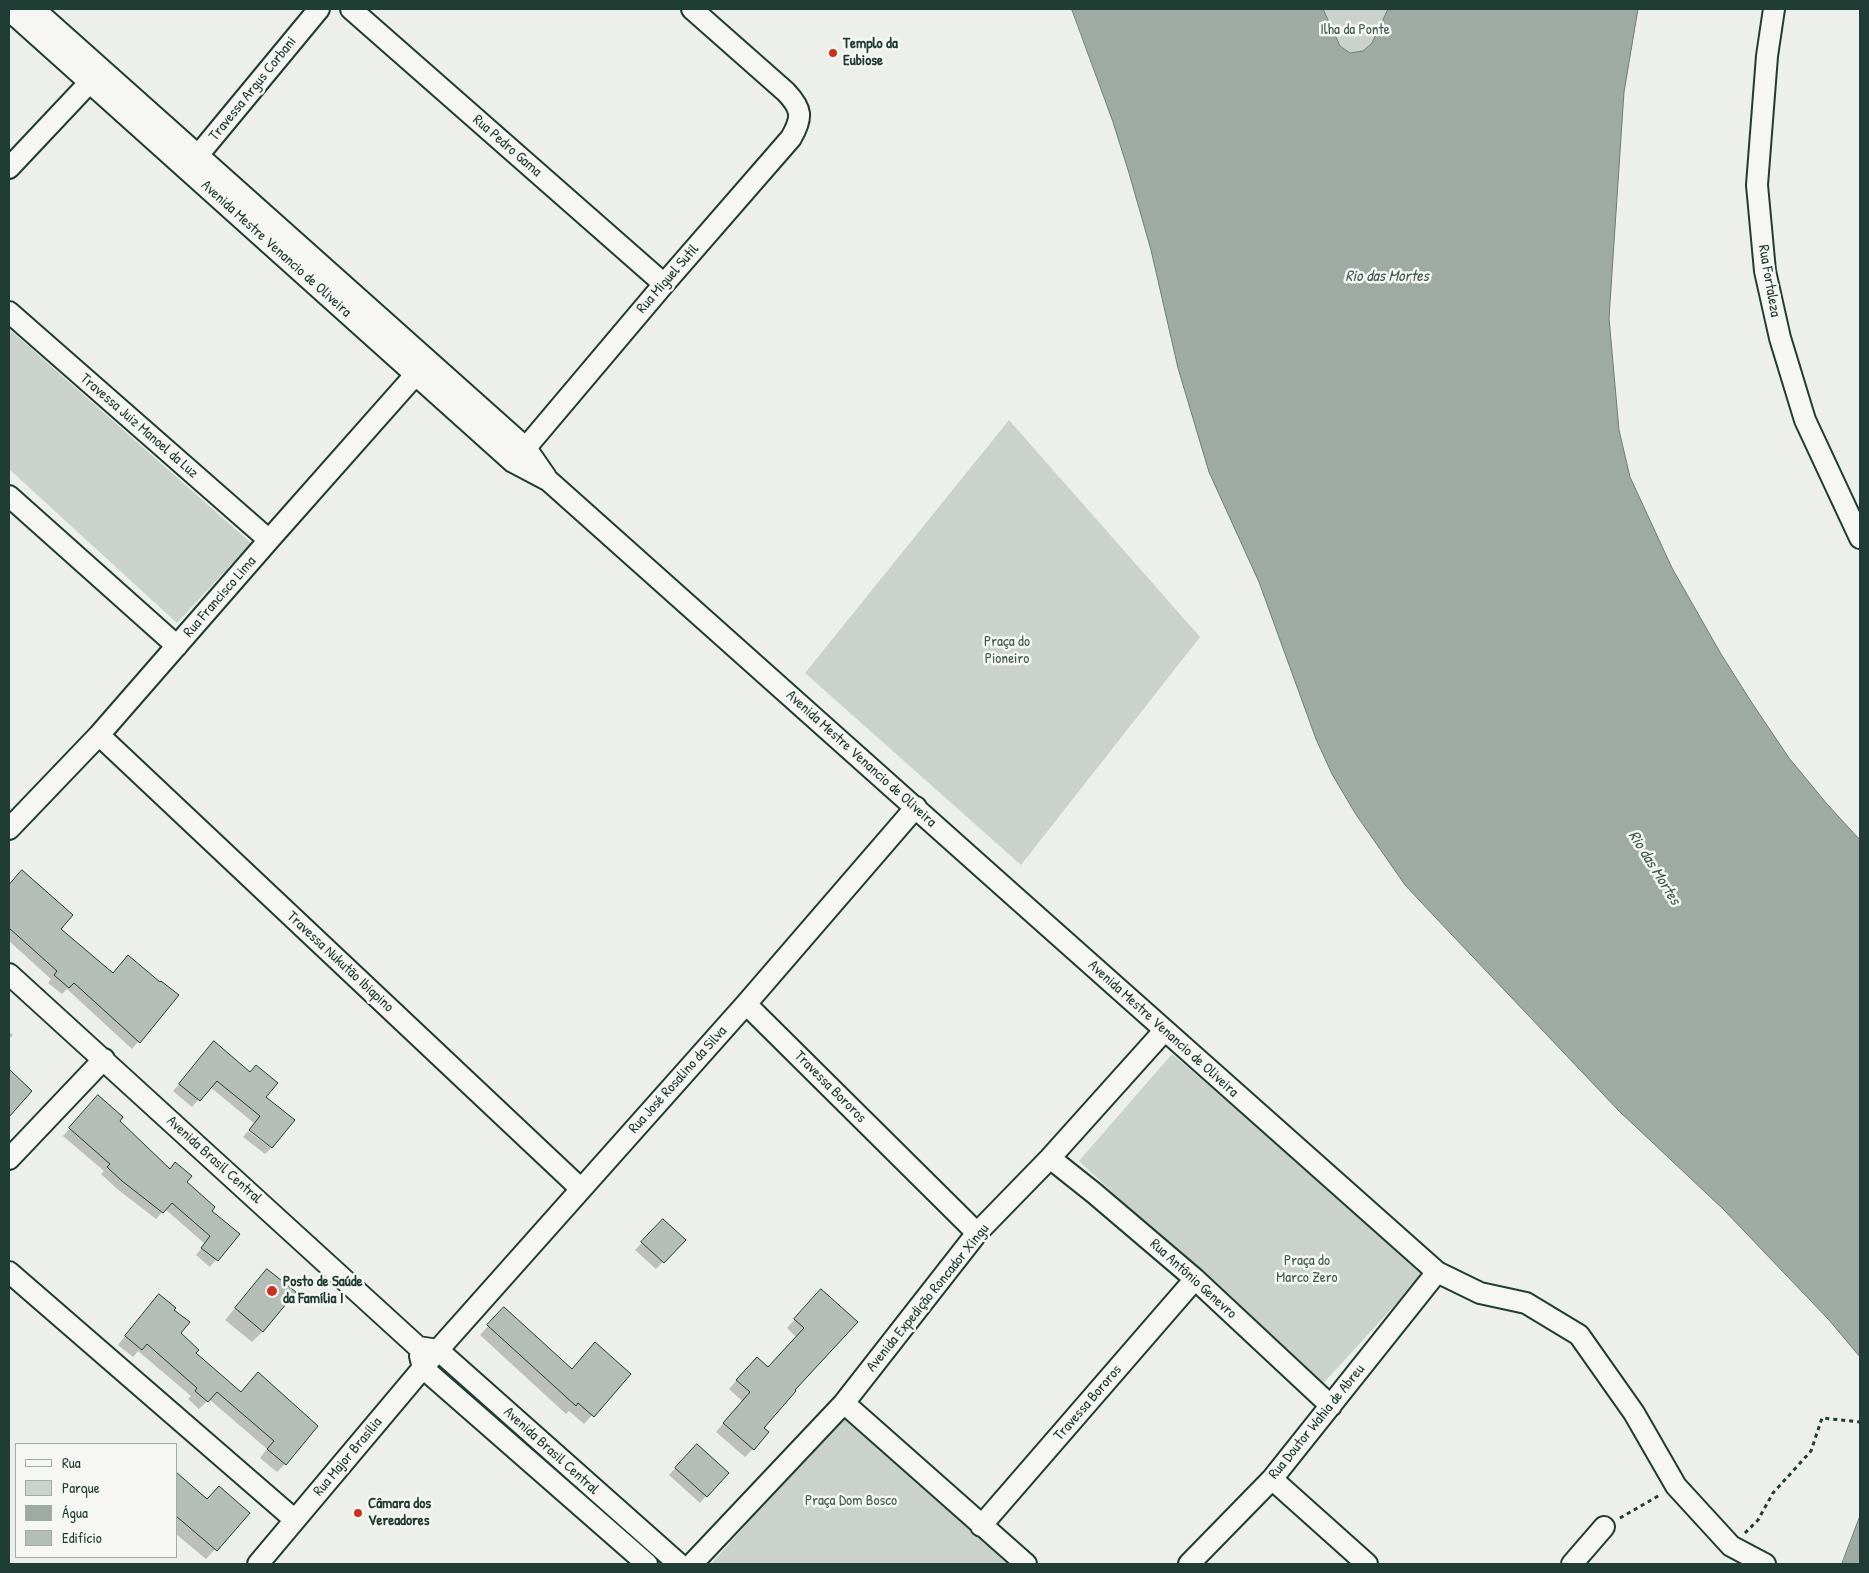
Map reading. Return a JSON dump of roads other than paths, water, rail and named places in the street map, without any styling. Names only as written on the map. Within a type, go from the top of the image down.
[{"type":"street","name":"Avenida Mestre Venancio de Oliveira","points":[[34,9],[192,163],[916,807],[1164,1031],[1437,1272],[1480,1293],[1526,1303],[1579,1335],[1634,1413],[1676,1486],[1731,1546],[1765,1564]]},
{"type":"street","name":"Travessa Argus Corbani","points":[[192,163],[319,9]]},
{"type":"street","name":"Rua Pedro Gama","points":[[351,9],[664,284]]},
{"type":"street","name":"Rua Miguel Sutil","points":[[519,455],[791,138],[798,125],[799,114],[796,103],[786,92],[692,9]]},
{"type":"street","name":"Rua Fortaleza","points":[[1774,9],[1767,56],[1757,185],[1765,271],[1780,338],[1805,420],[1860,538]]},
{"type":"street","name":"Avenida Mestre Venancio de Oliveira","points":[[9,10],[90,82],[192,163]]},
{"type":"street","points":[[9,168],[90,82]]},
{"type":"street","name":"Travessa Juiz Manoel da Luz","points":[[9,312],[269,540]]},
{"type":"street","name":"Rua Francisco Lima","points":[[9,828],[99,736],[269,540],[422,368]]},
{"type":"street","points":[[11,501],[178,646]]},
{"type":"street","name":"Travessa Nukutão Ibiapino","points":[[99,736],[581,1190]]},
{"type":"street","name":"Rua José Rosalino da Silva","points":[[438,1350],[746,1004],[916,807]]},
{"type":"street","name":"Avenida Brasil Central","points":[[9,974],[418,1347]]},
{"type":"street","name":"Travessa Bororos","points":[[746,1004],[977,1233]]},
{"type":"street","name":"Avenida Expedição Roncador Xingu","points":[[692,1564],[844,1403],[977,1233],[1050,1158],[1164,1031]]},
{"type":"street","points":[[9,1159],[104,1059]]},
{"type":"street","name":"Rua Antônio Genevro","points":[[1050,1158],[1195,1279],[1331,1406]]},
{"type":"street","points":[[9,1272],[295,1520]]},
{"type":"street","name":"Rua Doutor Wahia de Abreu","points":[[1189,1564],[1272,1479],[1437,1272]]},
{"type":"street","name":"Travessa Bororos","points":[[981,1526],[1195,1279]]},
{"type":"street","points":[[423,1368],[418,1347],[438,1350]]},
{"type":"street","name":"Avenida Brasil Central","points":[[438,1350],[679,1564]]},
{"type":"street","name":"Rua Major Brasília","points":[[258,1564],[438,1350]]},
{"type":"street","name":"Avenida Brasil Central","points":[[423,1368],[648,1564]]},
{"type":"street","points":[[844,1403],[1026,1564]]},
{"type":"street","points":[[1272,1479],[1367,1564]]},
{"type":"street","points":[[1572,1564],[1604,1527]]},
{"type":"water","name":"Rio das Mortes","points":[[1072,9],[1323,9],[1340,46],[1350,53],[1363,51],[1372,43],[1388,9],[1638,9],[1624,92],[1609,318],[1619,430],[1630,477],[1672,568],[1721,654],[1789,758],[1860,840],[1860,1357],[1829,1320],[1723,1209],[1619,1111],[1405,885],[1355,813],[1332,774],[1316,739],[1259,582],[1209,472],[1178,368],[1151,250],[1129,173],[1113,122]]},
{"type":"water","points":[[1860,1516],[1860,1564],[1842,1564]]},
{"type":"place","name":"Templo da Eubiose","points":[[833,53]]},
{"type":"place","name":"Posto de Saúde da Família I","points":[[272,1291]]},
{"type":"place","name":"Câmara dos Vereadores","points":[[358,1513]]},
{"type":"park label","name":"Ilha da Ponte","points":[[1355,30]]},
{"type":"park label","name":"Praça do Pioneiro","points":[[1007,650]]},
{"type":"park label","name":"Praça do Marco Zero","points":[[1307,1270]]},
{"type":"park label","name":"Praça Dom Bosco","points":[[851,1501]]}]
